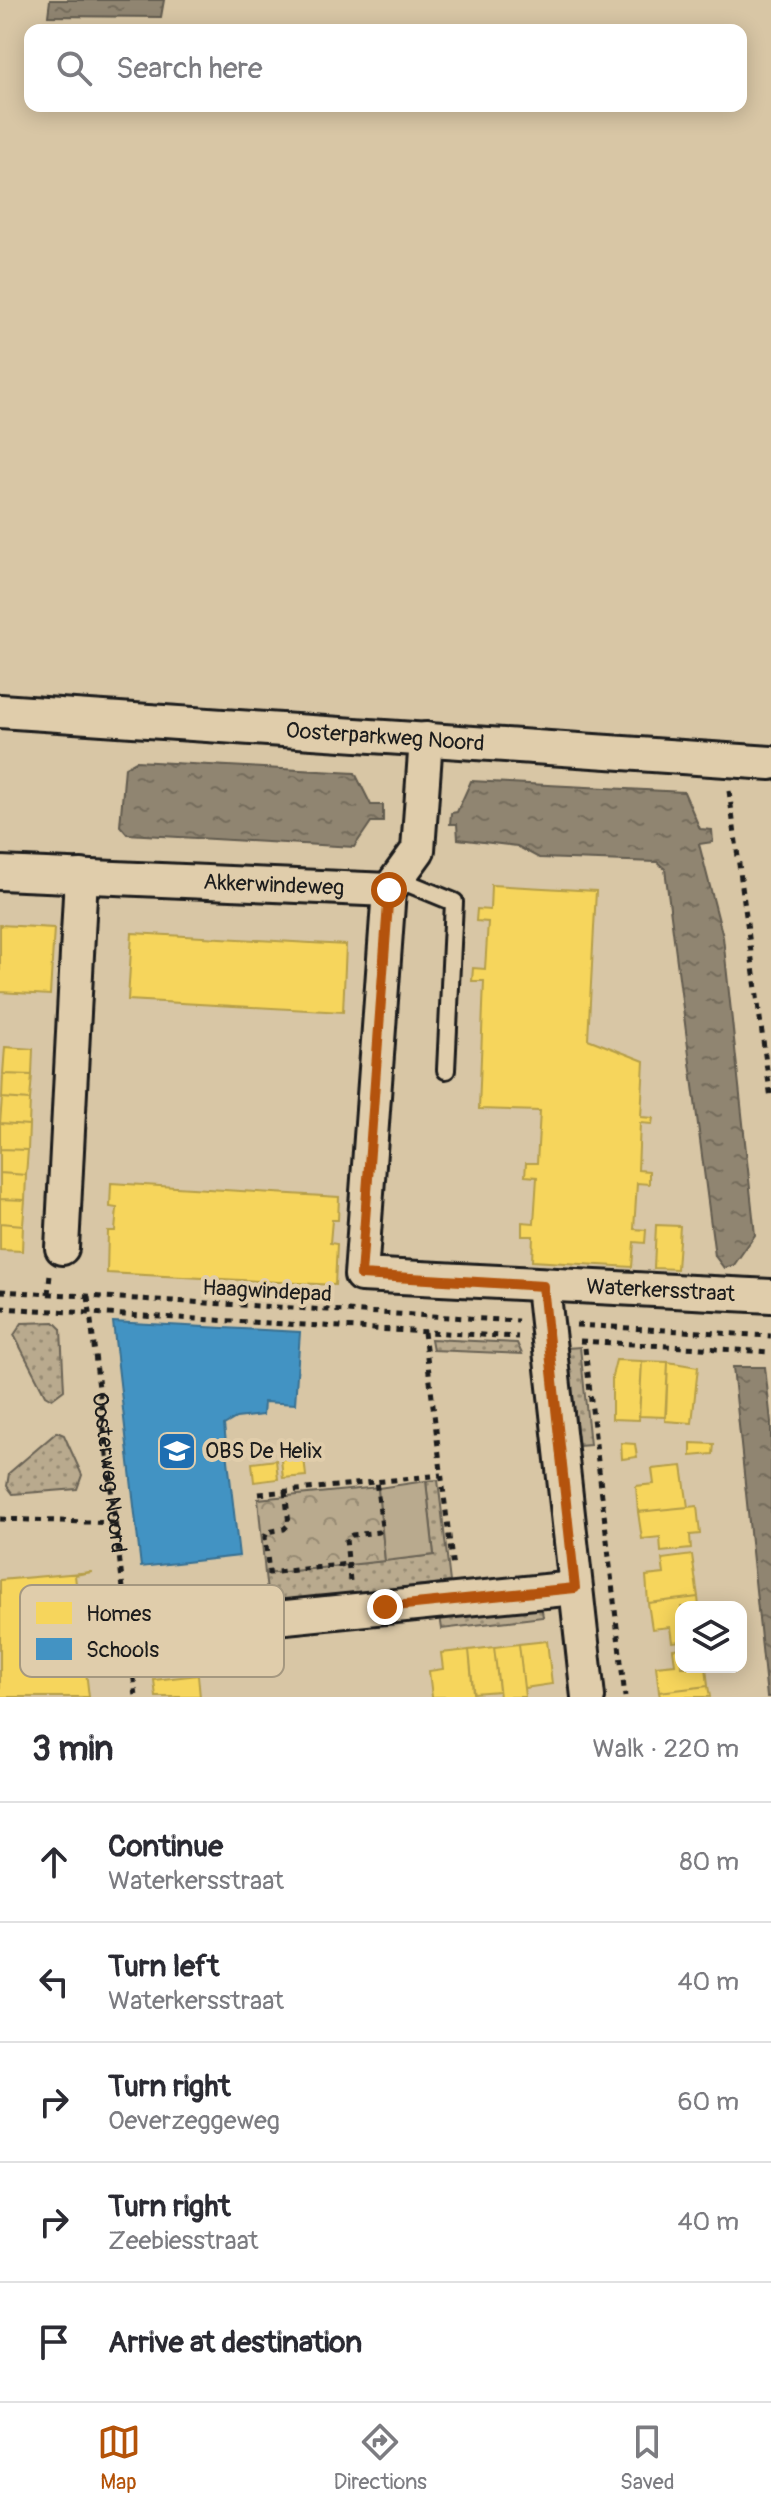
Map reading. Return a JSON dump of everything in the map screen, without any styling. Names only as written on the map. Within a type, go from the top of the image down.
[{"type":"street","name":"Oosterparkweg Noord","points":[[0,711],[771,763]]},
{"type":"street","points":[[393,884],[418,850],[426,739]]},
{"type":"street","name":"Akkerwindeweg","points":[[0,873],[393,884]]},
{"type":"street","points":[[62,1248],[81,876]]},
{"type":"street","name":"Waterkersstraat","points":[[393,884],[361,1275],[771,1296]]},
{"type":"street","points":[[543,1286],[588,1697]]},
{"type":"street","points":[[284,1617],[575,1588]]},
{"type":"lane","points":[[393,884],[454,902],[446,1070]]},
{"type":"path","points":[[725,760],[771,1099]]},
{"type":"path","name":"Haagwindepad","points":[[0,1291],[548,1331],[771,1336]]},
{"type":"path","name":"Oosterweg Noord","points":[[88,1296],[123,1585]]},
{"type":"path","points":[[0,1308],[424,1332],[548,1331],[584,1341],[771,1352]]},
{"type":"path","points":[[424,1332],[456,1600]]},
{"type":"path","points":[[584,1341],[625,1697]]},
{"type":"path","points":[[259,1494],[441,1475]]},
{"type":"path","points":[[355,1610],[346,1539],[381,1529],[376,1481]]},
{"type":"path","points":[[285,1491],[289,1524],[284,1529],[267,1532],[265,1537],[269,1573],[348,1564]]},
{"type":"path","points":[[0,1519],[116,1523]]},
{"type":"path","name":"Oosterweg Noord","points":[[134,1677],[136,1697]]},
{"type":"green space","points":[[54,1322],[61,1329],[64,1390],[52,1399],[45,1395],[14,1335],[22,1323]]},
{"type":"green space","points":[[431,1339],[517,1343],[522,1354],[433,1350]]},
{"type":"green space","points":[[580,1347],[590,1445],[579,1446],[567,1348]]},
{"type":"green space","points":[[57,1432],[64,1435],[82,1475],[77,1489],[13,1494],[7,1486],[9,1473]]},
{"type":"green space","points":[[438,1480],[450,1582],[284,1601],[284,1585],[266,1585],[265,1574],[434,1555],[426,1481]]},
{"type":"green space","points":[[426,1481],[434,1555],[385,1561],[378,1488]]},
{"type":"green space","points":[[378,1487],[385,1561],[265,1574],[258,1499]]},
{"type":"green space","points":[[541,1605],[543,1617],[442,1629],[440,1616]]},
{"type":"water","points":[[50,0],[164,0],[161,17],[48,16]]},
{"type":"water","points":[[136,761],[355,773],[371,805],[383,805],[383,822],[371,822],[354,847],[127,834],[120,826],[125,767]]},
{"type":"water","points":[[471,781],[684,792],[700,829],[712,830],[713,842],[699,844],[723,937],[755,1235],[734,1265],[724,1268],[715,1256],[665,869],[657,862],[539,858],[517,846],[458,839],[457,824],[450,824],[451,813],[457,812]]},
{"type":"water","points":[[733,1367],[765,1367],[771,1422],[771,1697],[767,1697]]},
{"type":"building: Homes","points":[[491,885],[596,891],[588,1039],[644,1061],[641,1117],[653,1118],[652,1124],[640,1123],[638,1170],[649,1171],[649,1184],[637,1183],[634,1229],[646,1230],[645,1243],[634,1242],[632,1267],[532,1261],[533,1236],[522,1236],[522,1222],[534,1223],[537,1177],[525,1176],[526,1163],[537,1163],[540,1111],[479,1109],[484,981],[472,981],[473,968],[485,969],[488,922],[476,921],[477,909],[490,910]]},
{"type":"building: Homes","points":[[0,925],[54,928],[50,995],[0,992]]},
{"type":"building: Homes","points":[[132,933],[346,945],[343,1012],[128,1000]]},
{"type":"building: Homes","points":[[5,1047],[33,1049],[32,1075],[3,1074]]},
{"type":"building: Homes","points":[[3,1074],[32,1075],[30,1100],[2,1098]]},
{"type":"building: Homes","points":[[2,1098],[30,1100],[29,1125],[0,1123]]},
{"type":"building: Homes","points":[[0,1123],[29,1125],[28,1150],[0,1149]]},
{"type":"building: Homes","points":[[0,1149],[28,1150],[26,1175],[0,1173]]},
{"type":"building: Homes","points":[[0,1173],[26,1175],[25,1200],[0,1199]]},
{"type":"building: Homes","points":[[111,1183],[339,1197],[338,1220],[332,1220],[330,1243],[337,1244],[335,1285],[107,1273],[108,1231],[115,1231],[117,1208],[110,1207]]},
{"type":"building: Homes","points":[[0,1199],[25,1200],[23,1225],[0,1223]]},
{"type":"building: Homes","points":[[0,1223],[23,1225],[22,1251],[0,1250]]},
{"type":"building: Homes","points":[[656,1225],[680,1226],[677,1269],[654,1268]]},
{"type":"building: Homes","points":[[616,1360],[642,1361],[639,1420],[612,1419],[612,1376]]},
{"type":"building: Homes","points":[[642,1361],[668,1362],[666,1417],[639,1416]]},
{"type":"building: Homes","points":[[668,1362],[698,1367],[692,1423],[665,1421]]},
{"type":"building: Homes","points":[[621,1443],[635,1444],[637,1457],[622,1459]]},
{"type":"building: Homes","points":[[691,1443],[714,1444],[713,1454],[691,1456]]},
{"type":"building: Homes","points":[[304,1457],[306,1476],[283,1478],[281,1459]]},
{"type":"building: Homes","points":[[276,1460],[278,1479],[254,1482],[252,1463]]},
{"type":"building: Homes","points":[[682,1466],[688,1507],[638,1512],[636,1486],[654,1484],[652,1469]]},
{"type":"building: Homes","points":[[697,1506],[700,1534],[690,1535],[691,1549],[661,1552],[660,1537],[642,1539],[638,1512]]},
{"type":"building: Homes","points":[[692,1555],[698,1597],[648,1603],[646,1576],[664,1574],[662,1559]]},
{"type":"building: Homes","points":[[92,1572],[75,1575],[76,1585],[20,1585],[20,1677],[87,1677],[89,1697],[0,1697],[0,1580]]},
{"type":"building: Homes","points":[[698,1597],[698,1601],[675,1601],[675,1642],[672,1642],[670,1627],[652,1629],[648,1603]]},
{"type":"building: Homes","points":[[547,1641],[552,1684],[524,1688],[519,1644]]},
{"type":"building: Homes","points":[[519,1644],[525,1697],[500,1697],[494,1647]]},
{"type":"building: Homes","points":[[494,1647],[499,1691],[473,1693],[469,1650]]},
{"type":"building: Homes","points":[[469,1650],[474,1697],[432,1697],[429,1671],[443,1669],[441,1653]]},
{"type":"building: Homes","points":[[675,1664],[675,1673],[707,1673],[708,1686],[659,1692],[656,1666]]},
{"type":"building: Homes","points":[[198,1677],[200,1697],[156,1697],[154,1680]]},
{"type":"building: Homes","points":[[708,1686],[710,1697],[660,1697],[659,1692]]},
{"type":"building: Schools","name":"OBS De Helix","points":[[113,1322],[300,1332],[295,1404],[264,1402],[263,1415],[236,1418],[224,1425],[239,1556],[141,1567]]},
{"type":"place","name":"OBS De Helix","points":[[177,1451]]},
{"type":"route","points":[[385,1607],[575,1588],[543,1286],[361,1275],[389,890]]}]
